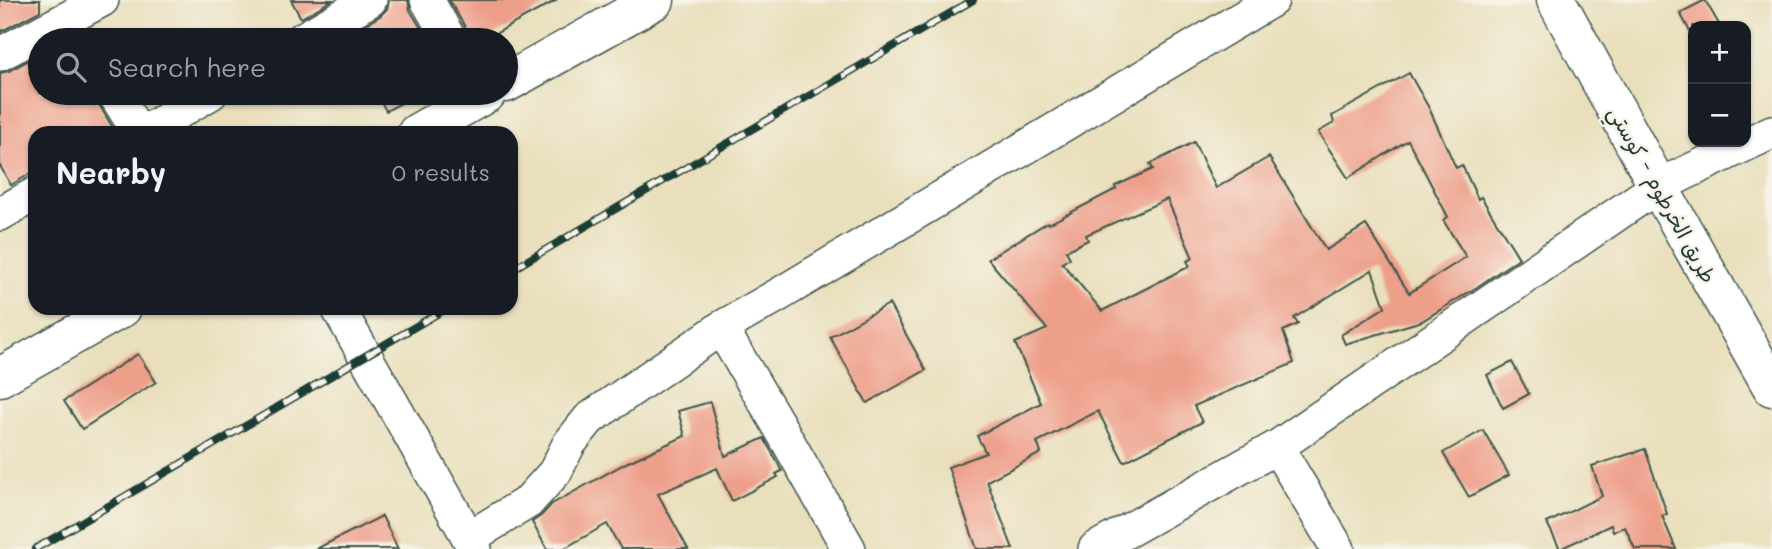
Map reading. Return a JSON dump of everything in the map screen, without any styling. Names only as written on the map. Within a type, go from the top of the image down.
[{"type":"main road","points":[[518,75],[655,0]]},
{"type":"main road","name":"طريق الخرطوم - كوستي","points":[[1556,0],[1772,387]]},
{"type":"main road","points":[[429,126],[465,105]]},
{"type":"main road","points":[[0,377],[110,315]]},
{"type":"street","points":[[53,28],[102,0]]},
{"type":"street","points":[[322,28],[370,0]]},
{"type":"street","points":[[427,0],[443,28]]},
{"type":"street","points":[[342,315],[472,544],[528,502],[555,472],[569,444],[589,419],[720,328],[1272,0]]},
{"type":"street","points":[[0,54],[28,40]]},
{"type":"street","points":[[122,105],[136,126]]},
{"type":"street","points":[[153,126],[190,105]]},
{"type":"street","points":[[1095,549],[1277,447],[1658,186],[1772,132]]},
{"type":"street","points":[[0,214],[28,198]]},
{"type":"street","points":[[720,328],[849,549]]},
{"type":"street","points":[[1277,447],[1338,549]]},
{"type":"building","points":[[0,0],[40,0],[40,11],[0,32]]},
{"type":"building","points":[[291,0],[332,0],[301,18]]},
{"type":"building","points":[[389,0],[408,0],[410,10],[421,28],[360,28],[387,9]]},
{"type":"building","points":[[449,0],[557,0],[506,28],[466,28]]},
{"type":"building","points":[[1705,0],[1717,21],[1688,21],[1688,28],[1680,13]]},
{"type":"building","points":[[28,61],[28,105],[99,105],[112,126],[28,126],[28,175],[11,185],[0,166],[0,73]]},
{"type":"building","points":[[1409,73],[1429,108],[1456,168],[1462,165],[1478,199],[1481,197],[1519,258],[1422,321],[1345,344],[1341,335],[1385,307],[1372,270],[1294,318],[1298,324],[1283,331],[1294,363],[1194,406],[1202,422],[1124,462],[1098,411],[1037,442],[1041,453],[987,481],[1013,549],[977,549],[948,467],[986,453],[977,436],[1041,403],[1015,343],[1047,329],[988,259],[1048,222],[1049,224],[1116,189],[1115,186],[1153,169],[1150,164],[1194,142],[1216,188],[1269,157],[1326,250],[1366,225],[1409,293],[1466,257],[1443,220],[1448,217],[1408,140],[1348,178],[1318,132],[1334,123],[1332,116]],"holes":[[[1167,199],[1193,258],[1187,261],[1190,266],[1102,311],[1062,263],[1070,258],[1066,251],[1088,240],[1086,235]]]},
{"type":"building","points":[[383,105],[398,105],[386,111]]},
{"type":"building","points":[[889,304],[926,370],[867,403],[830,337]]},
{"type":"building","points":[[138,354],[156,382],[82,429],[64,401]]},
{"type":"building","points":[[1512,362],[1529,394],[1503,408],[1487,375]]},
{"type":"building","points":[[710,402],[725,456],[764,438],[782,471],[776,474],[778,477],[732,501],[717,468],[658,494],[688,549],[621,549],[607,524],[563,549],[547,549],[532,522],[552,504],[626,463],[685,436],[678,411]]},
{"type":"building","points":[[1483,430],[1509,475],[1469,497],[1443,453]]},
{"type":"building","points":[[1645,449],[1667,514],[1662,516],[1676,549],[1635,549],[1625,527],[1613,531],[1611,525],[1560,549],[1547,523],[1602,496],[1592,466]]},
{"type":"building","points":[[382,516],[398,549],[316,549]]},
{"type":"railway","points":[[518,266],[973,0]]},
{"type":"railway","points":[[35,549],[435,315]]}]
